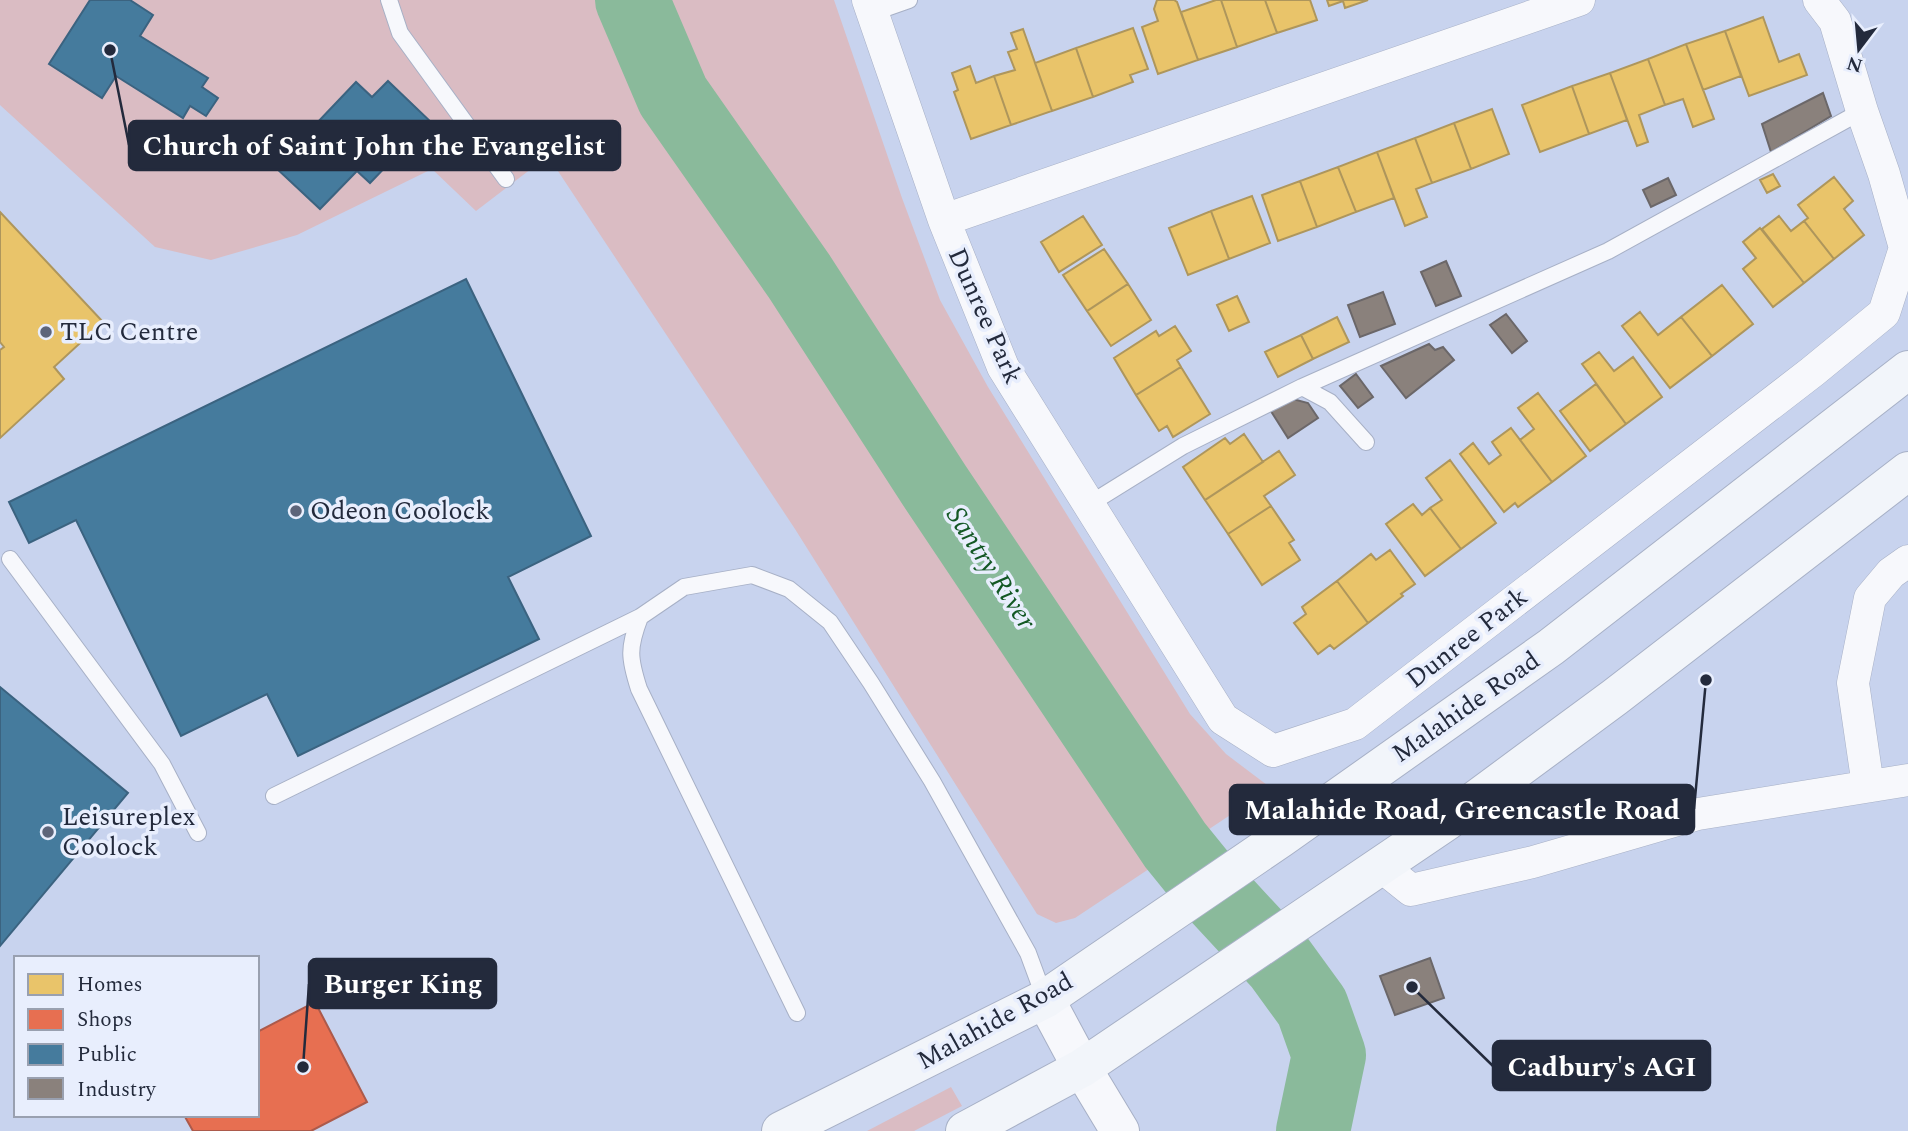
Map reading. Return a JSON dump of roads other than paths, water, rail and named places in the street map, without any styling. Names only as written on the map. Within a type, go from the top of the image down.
[{"type":"main road","name":"Malahide Road","points":[[781,1131],[1045,999],[1551,647],[1908,370]]},
{"type":"main road","points":[[965,1131],[1082,1068],[1447,821],[1615,697],[1908,471]]},
{"type":"street","name":"Dunree Park","points":[[944,220],[1579,0]]},
{"type":"street","name":"Dunree Park","points":[[870,7],[944,220],[1003,367],[1223,719],[1273,751],[1355,724],[1812,372],[1884,313],[1905,248],[1835,21],[1819,0]]},
{"type":"street","points":[[1868,786],[1853,683],[1870,598],[1891,573],[1908,561]]},
{"type":"street","points":[[1381,866],[1411,890],[1533,862],[1698,814],[1908,780]]},
{"type":"street","points":[[1045,999],[1120,1131]]},
{"type":"lane","points":[[388,0],[400,33],[506,179]]},
{"type":"lane","points":[[870,7],[909,0]]},
{"type":"lane","points":[[1088,505],[1183,446],[1302,387],[1608,251],[1862,111]]},
{"type":"lane","points":[[1302,387],[1330,401],[1366,442]]},
{"type":"lane","points":[[10,559],[162,764],[198,833]]},
{"type":"lane","points":[[274,796],[640,617],[684,587],[752,575],[789,589],[830,622],[932,781],[1028,953],[1045,999]]},
{"type":"lane","points":[[640,617],[631,640],[632,667],[639,689],[797,1013]]},
{"type":"waterway","name":"Santry River","points":[[632,0],[673,96],[799,276],[934,485],[1175,845],[1205,882],[1280,963],[1312,1007],[1329,1055],[1313,1131]]},
{"type":"place","name":"Church of Saint John the Evangelist","points":[[110,50]]},
{"type":"place","name":"TLC Centre","points":[[46,332]]},
{"type":"place","name":"Odeon Coolock","points":[[296,511]]},
{"type":"place","name":"Malahide Road, Greencastle Road","points":[[1706,680]]},
{"type":"place","name":"Leisureplex Coolock","points":[[48,832]]},
{"type":"place","name":"Cadbury's AGI","points":[[1412,987]]},
{"type":"place","name":"Burger King","points":[[303,1067]]}]
